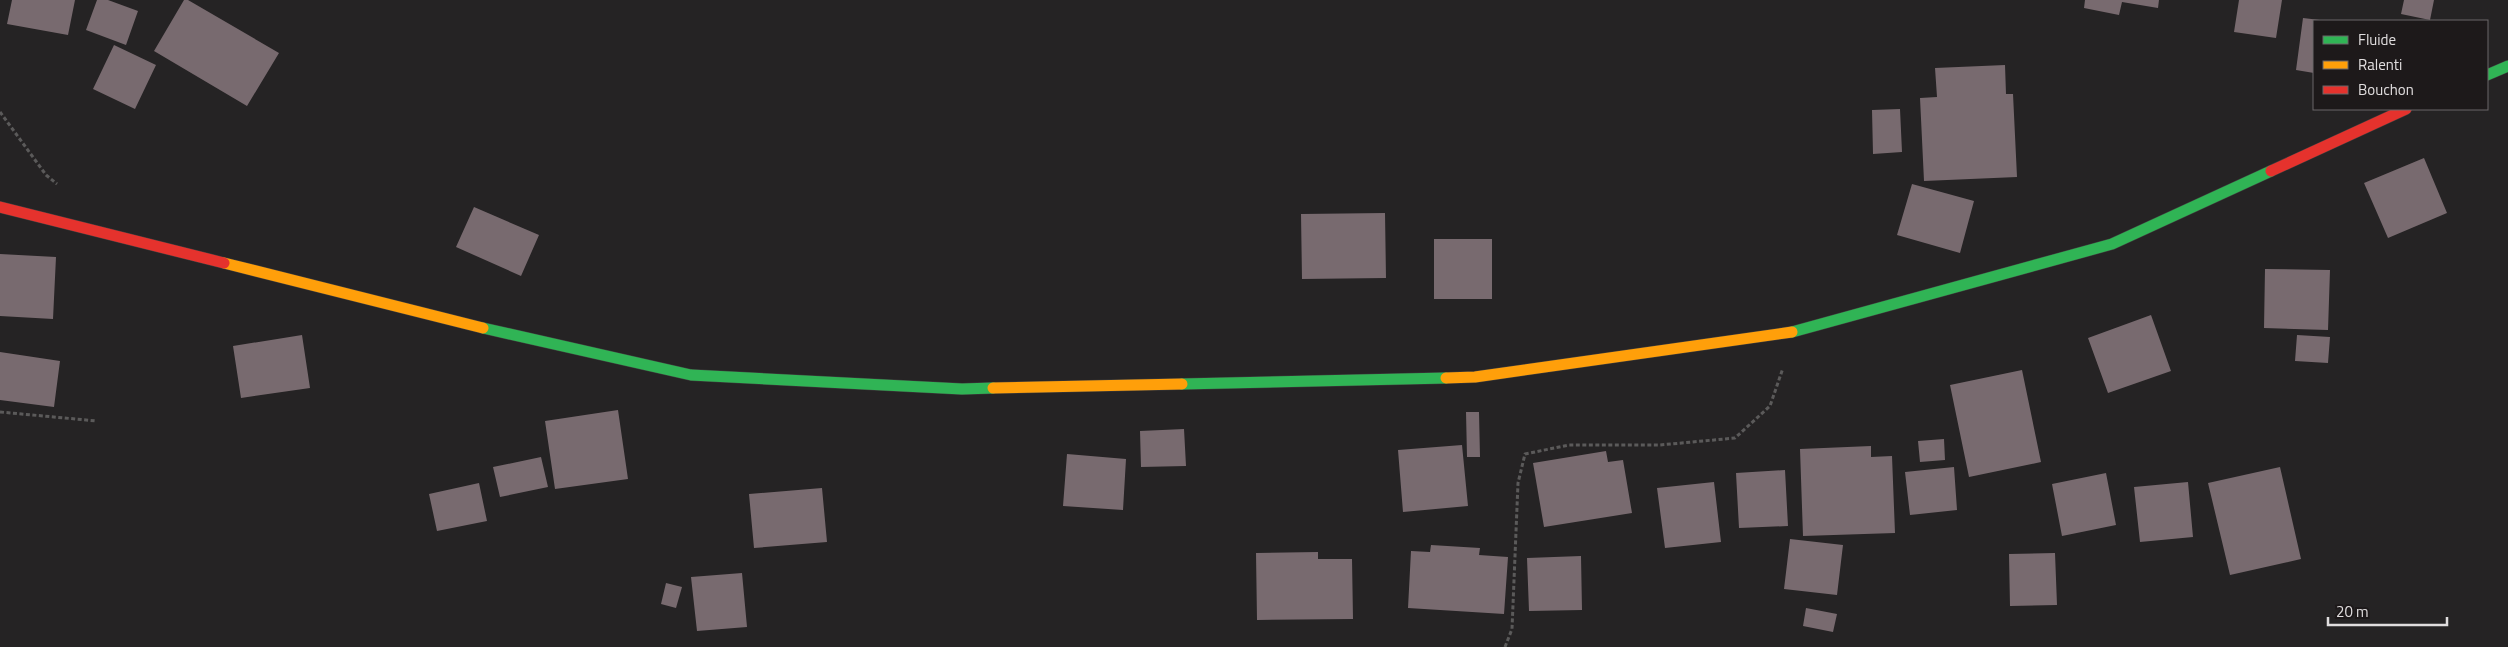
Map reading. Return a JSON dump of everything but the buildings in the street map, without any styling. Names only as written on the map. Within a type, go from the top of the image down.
[{"type":"street","points":[[2488,75],[2508,66]]},
{"type":"street","points":[[0,207],[456,321],[691,375],[962,389],[1475,377],[1794,332],[2112,244],[2404,110]]},
{"type":"path","points":[[0,112],[46,175],[60,187]]},
{"type":"path","points":[[1505,647],[1512,629],[1518,483],[1525,454],[1569,445],[1660,445],[1735,438],[1770,406],[1794,332]]},
{"type":"path","points":[[0,412],[97,421]]},
{"type":"traffic: fast","points":[[2488,75],[2508,66]]},
{"type":"traffic: fast","points":[[1792,332],[2112,244],[2271,171]]},
{"type":"traffic: fast","points":[[483,328],[691,375],[962,389],[993,388]]},
{"type":"traffic: fast","points":[[1182,384],[1446,378]]},
{"type":"traffic: slow","points":[[224,263],[483,328]]},
{"type":"traffic: slow","points":[[1446,378],[1475,377],[1792,332]]},
{"type":"traffic: slow","points":[[993,388],[1182,384]]},
{"type":"traffic: jam","points":[[2271,171],[2404,110]]},
{"type":"traffic: jam","points":[[0,207],[224,263]]}]
